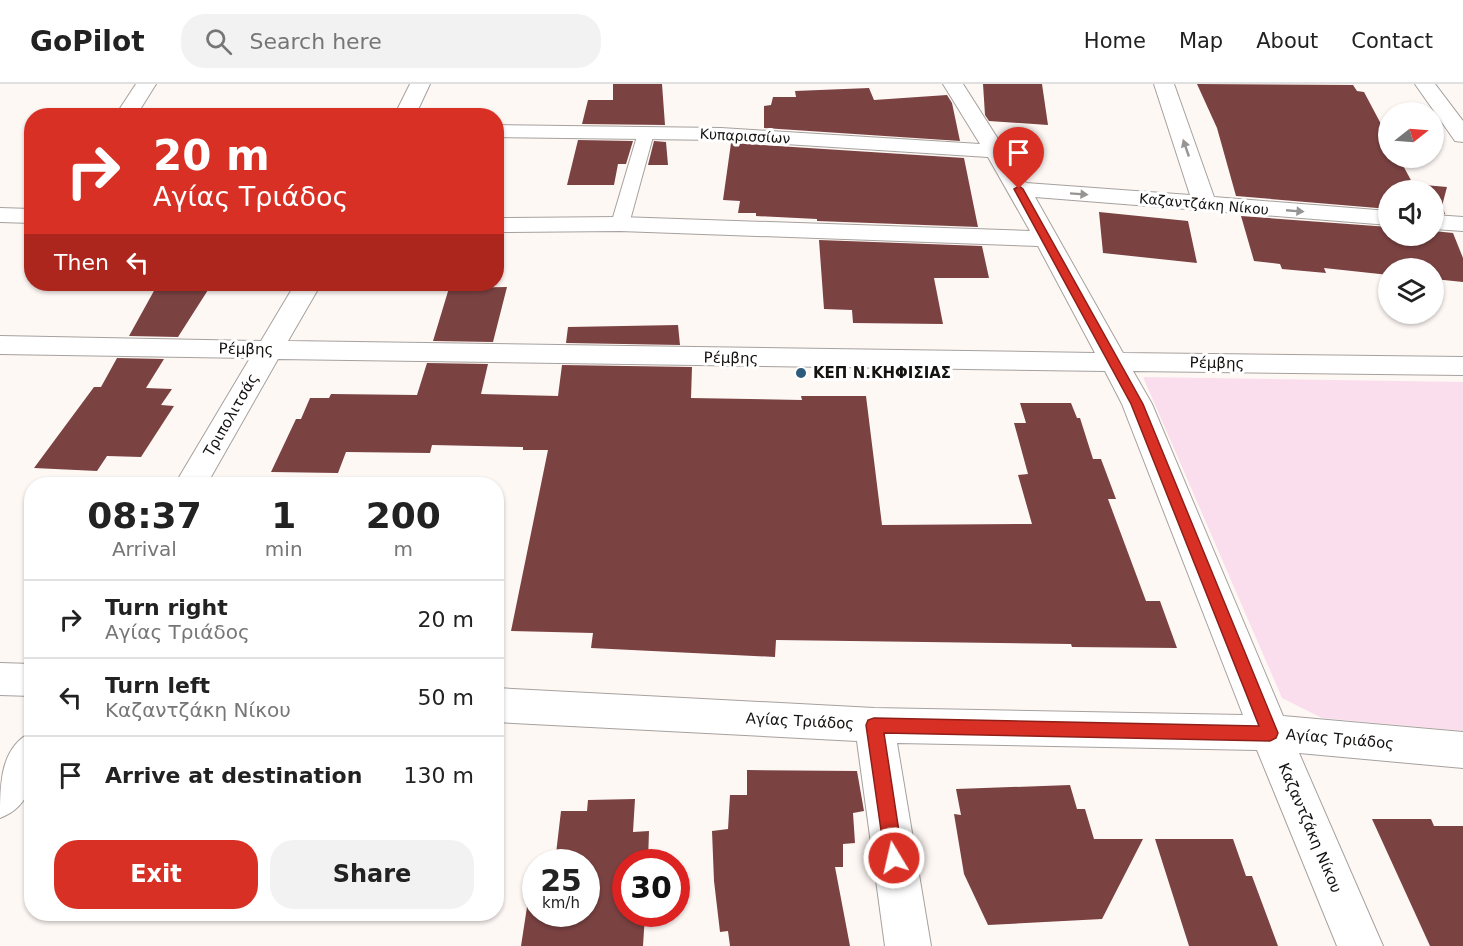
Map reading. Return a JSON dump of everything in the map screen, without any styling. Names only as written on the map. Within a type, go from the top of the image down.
[{"type":"street","points":[[130,108],[146,84]]},
{"type":"street","points":[[408,108],[420,84]]},
{"type":"street","name":"Καζαντζάκη Νίκου","points":[[953,84],[1019,189],[1137,404],[1270,733],[1360,946]]},
{"type":"street","points":[[1164,84],[1205,204]]},
{"type":"street","points":[[1425,84],[1463,136]]},
{"type":"street","name":"Κυπαρισσίων","points":[[504,130],[721,134],[993,150]]},
{"type":"street","name":"Καζαντζάκη Νίκου","points":[[1019,189],[1378,217]]},
{"type":"street","points":[[0,215],[24,216]]},
{"type":"street","points":[[1444,223],[1463,224]]},
{"type":"street","points":[[504,225],[620,224],[1047,240]]},
{"type":"street","name":"Τριπολιτσάς","points":[[195,477],[304,291]]},
{"type":"street","name":"Ρέμβης","points":[[0,345],[1463,366]]},
{"type":"street","points":[[0,679],[24,680]]},
{"type":"street","name":"Αγίας Τριάδος","points":[[504,705],[874,725],[1270,733],[1463,750]]},
{"type":"street","points":[[874,725],[908,946]]},
{"type":"street","points":[[0,799],[24,762]]},
{"type":"lane","points":[[620,224],[646,133]]},
{"type":"shaded area","points":[[1143,377],[1463,382],[1463,731],[1322,718],[1282,698]]},
{"type":"building","points":[[613,84],[662,84],[665,125],[582,124],[588,100],[613,100]]},
{"type":"building","points":[[983,84],[1042,84],[1048,125],[989,121],[985,115]]},
{"type":"building","points":[[1197,84],[1353,85],[1357,91],[1364,92],[1378,118],[1378,168],[1404,168],[1411,180],[1378,180],[1378,208],[1236,196],[1217,128]]},
{"type":"building","points":[[869,88],[874,100],[947,95],[952,103],[960,141],[764,128],[764,106],[771,105],[773,97],[796,97],[795,91]]},
{"type":"building","points":[[578,140],[633,141],[626,164],[618,164],[614,185],[567,185]]},
{"type":"building","points":[[654,141],[666,142],[668,165],[648,165]]},
{"type":"building","points":[[731,143],[964,158],[978,227],[817,221],[817,219],[738,213],[740,201],[723,200]]},
{"type":"building","points":[[1099,212],[1188,221],[1197,263],[1103,253]]},
{"type":"building","points":[[1241,216],[1378,226],[1378,246],[1444,246],[1444,232],[1453,233],[1463,258],[1463,282],[1444,280],[1444,258],[1378,258],[1378,274],[1324,268],[1326,273],[1282,269],[1280,264],[1254,261]]},
{"type":"building","points":[[819,240],[982,246],[989,278],[934,278],[943,324],[853,323],[852,310],[824,309]]},
{"type":"building","points":[[504,287],[507,287],[493,342],[433,341],[448,291],[504,291]]},
{"type":"building","points":[[154,291],[207,291],[178,337],[129,336]]},
{"type":"building","points":[[678,325],[680,345],[566,343],[568,327]]},
{"type":"building","points":[[117,358],[164,359],[146,388],[172,389],[161,405],[174,406],[141,457],[107,456],[97,471],[34,468],[94,387],[101,387]]},
{"type":"building","points":[[427,363],[488,364],[481,394],[558,396],[562,365],[692,367],[691,398],[802,400],[801,396],[866,396],[882,525],[1032,524],[1018,475],[1028,474],[1014,423],[1026,423],[1020,403],[1071,403],[1077,418],[1080,418],[1093,459],[1101,459],[1116,499],[1108,499],[1146,601],[1160,601],[1177,648],[1072,647],[1071,644],[776,640],[775,657],[591,648],[593,633],[511,631],[548,450],[523,450],[523,447],[432,445],[430,453],[346,452],[338,473],[271,472],[296,419],[301,419],[310,398],[329,398],[331,394],[417,395]]},
{"type":"building","points":[[747,770],[857,771],[864,811],[853,813],[855,843],[843,844],[843,867],[835,867],[850,946],[730,946],[728,931],[720,932],[714,881],[712,831],[728,829],[730,795],[747,795]]},
{"type":"building","points":[[1070,785],[1077,809],[1085,809],[1094,839],[1143,839],[1102,919],[988,925],[964,874],[954,814],[961,815],[956,789]]},
{"type":"building","points":[[635,799],[633,832],[649,831],[648,849],[612,849],[612,927],[644,927],[643,946],[521,946],[524,927],[600,927],[600,849],[557,849],[561,811],[587,811],[588,800]]},
{"type":"building","points":[[1372,819],[1431,819],[1434,826],[1463,826],[1463,946],[1430,946]]},
{"type":"building","points":[[1155,839],[1233,839],[1246,876],[1252,876],[1278,946],[1189,946]]},
{"type":"place","name":"ΚΕΠ Ν.ΚΗΦΙΣΙΑΣ","points":[[801,373]]},
{"type":"route","points":[[894,858],[874,725],[1270,733],[1137,404],[1019,189]]}]
